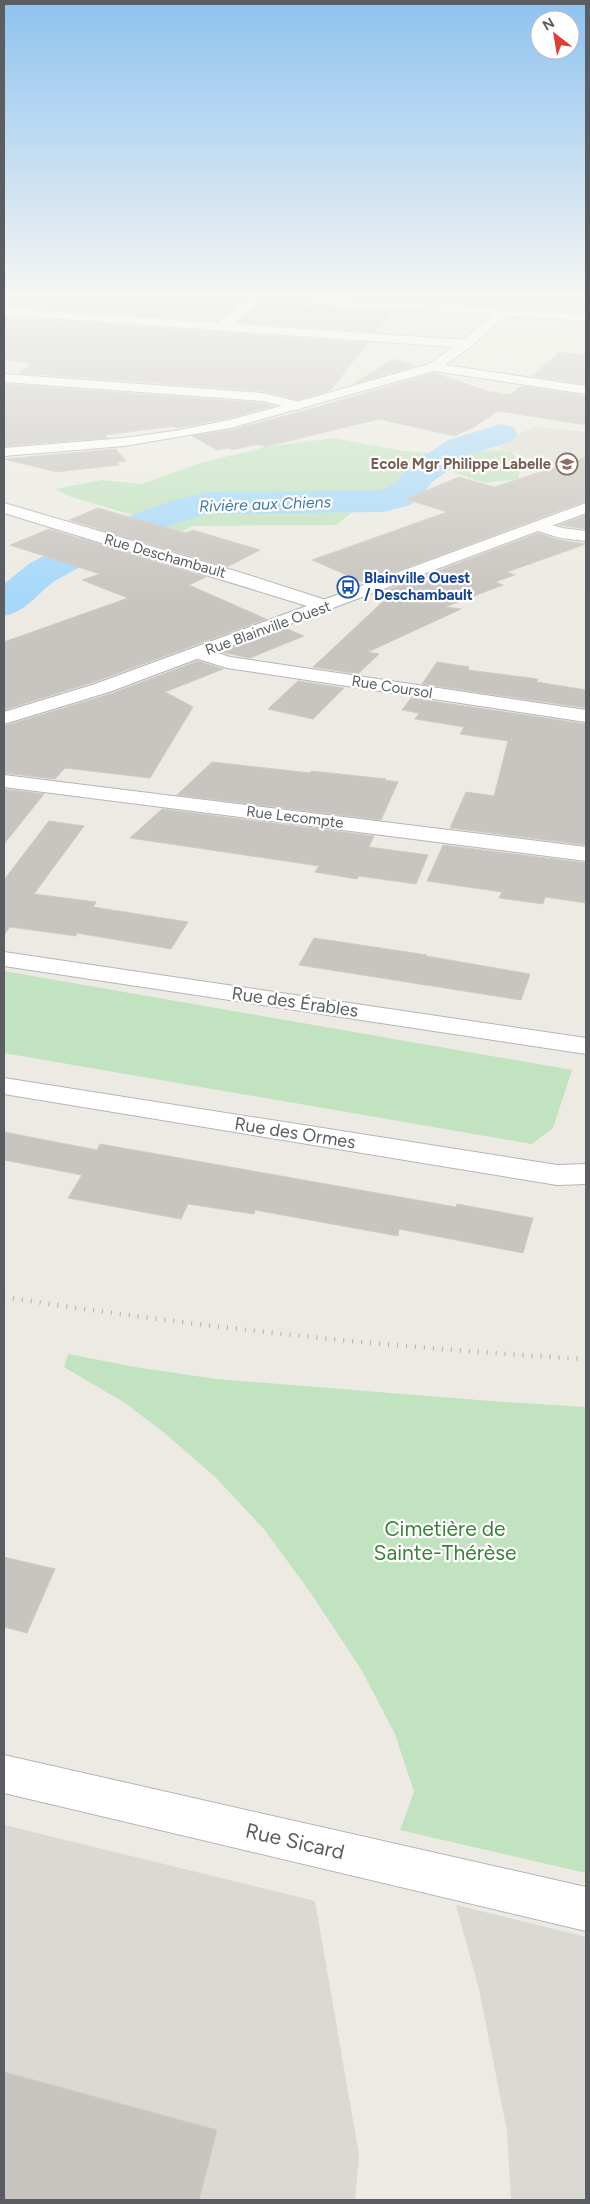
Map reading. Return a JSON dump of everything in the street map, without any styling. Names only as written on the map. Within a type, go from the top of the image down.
[{"type":"street","points":[[247,396],[263,397],[299,406]]},
{"type":"street","points":[[4,452],[158,437],[230,424],[334,396]]},
{"type":"street","name":"Rue Deschambault","points":[[4,508],[236,577],[326,606]]},
{"type":"street","name":"Rue Blainville Ouest","points":[[4,718],[110,685],[199,653],[586,508]]},
{"type":"street","points":[[538,526],[560,533],[586,536]]},
{"type":"street","name":"Rue Coursol","points":[[199,653],[227,662],[586,716]]},
{"type":"street","name":"Rue Lecompte","points":[[4,781],[586,854]]},
{"type":"street","name":"Rue des Érables","points":[[4,959],[586,1046]]},
{"type":"street","name":"Rue des Ormes","points":[[4,1086],[557,1175],[586,1174]]},
{"type":"street","name":"Rue Sicard","points":[[4,1774],[586,1909]]},
{"type":"shaded area","name":"Ecole Mgr Philippe Labelle","points":[[536,427],[586,432],[586,477],[489,444]]},
{"type":"shaded area","points":[[4,1825],[315,1901],[359,2155],[355,2200],[4,2200]]},
{"type":"shaded area","points":[[456,1905],[586,1937],[586,2200],[511,2200],[507,2131],[479,1989]]},
{"type":"green space","points":[[334,438],[403,451],[450,454],[493,450],[511,451],[522,464],[518,479],[484,483],[446,469],[403,480],[416,493],[394,502],[356,509],[336,525],[192,526],[163,542],[115,529],[137,516],[71,497],[55,489],[102,480],[142,484],[200,463],[266,447]]},
{"type":"green space","points":[[4,971],[572,1070],[553,1128],[532,1144],[4,1053]]},
{"type":"green space","name":"Cimetière de Sainte-Thérèse","points":[[68,1354],[135,1367],[216,1379],[586,1407],[586,1873],[400,1830],[414,1792],[395,1734],[361,1669],[308,1589],[263,1528],[215,1477],[167,1435],[125,1403],[64,1367]]},
{"type":"building","points":[[5,396],[166,396],[263,403],[274,406],[229,418],[177,428],[173,426],[105,435],[107,438],[4,446]]},
{"type":"building","points":[[282,396],[312,396],[298,400]]},
{"type":"building","points":[[355,396],[586,396],[586,425],[498,411],[474,427],[454,436],[379,419],[264,447],[263,445],[253,445],[232,450],[229,448],[217,450],[192,436],[230,430]]},
{"type":"building","points":[[116,449],[126,461],[117,462],[119,465],[56,472],[4,459]]},
{"type":"building","points":[[586,457],[586,501],[365,583],[312,560],[447,512],[406,499],[459,477],[494,487]]},
{"type":"building","points":[[98,508],[185,533],[193,530],[260,550],[227,567],[69,520]]},
{"type":"building","points":[[586,515],[586,529],[559,525]]},
{"type":"building","points":[[49,529],[206,577],[189,585],[266,619],[94,682],[4,710],[4,642],[128,598],[82,580],[100,574],[10,545]]},
{"type":"building","points":[[538,533],[559,540],[586,544],[507,572],[515,575],[495,582],[503,585],[445,607],[461,609],[368,652],[379,654],[358,674],[313,667],[391,594],[384,591]]},
{"type":"building","points":[[285,628],[304,636],[250,658],[221,652]]},
{"type":"building","points":[[198,661],[223,669],[165,692],[193,707],[150,778],[65,768],[55,779],[4,773],[4,726],[110,694]]},
{"type":"building","points":[[437,662],[469,667],[468,670],[538,679],[537,682],[586,690],[586,708],[422,684]]},
{"type":"building","points":[[298,681],[344,688],[313,719],[268,709]]},
{"type":"building","points":[[411,698],[586,724],[586,845],[450,828],[466,792],[494,796],[508,741],[460,734],[464,727],[415,719],[419,713],[402,710]]},
{"type":"building","points":[[212,762],[386,779],[398,782],[381,820],[177,795]]},
{"type":"building","points":[[4,789],[44,794],[4,844]]},
{"type":"building","points":[[162,809],[374,836],[369,847],[428,855],[416,884],[359,876],[357,879],[315,872],[319,866],[130,838]]},
{"type":"building","points":[[49,821],[84,826],[34,894],[96,902],[93,907],[188,922],[171,949],[77,933],[76,936],[10,927],[4,935],[4,880]]},
{"type":"building","points":[[443,845],[586,863],[586,903],[545,897],[543,904],[499,898],[502,892],[427,881]]},
{"type":"building","points":[[314,938],[427,955],[530,974],[521,1000],[299,965]]},
{"type":"building","points":[[4,1132],[97,1150],[100,1144],[456,1207],[457,1204],[533,1218],[523,1253],[399,1229],[398,1236],[255,1210],[254,1214],[188,1204],[181,1219],[68,1198],[82,1175],[4,1160]]},
{"type":"building","points":[[4,1557],[55,1569],[27,1633],[4,1627]]},
{"type":"building","points":[[4,2072],[217,2130],[199,2200],[4,2200]]},
{"type":"waterway","name":"Rivière aux Chiens","points":[[4,604],[44,571],[118,533],[174,511],[208,503],[383,501],[397,497],[410,489],[419,475],[460,447],[501,434]]},
{"type":"railway","points":[[4,1297],[149,1318],[294,1335],[440,1349],[586,1359]]},
{"type":"place","name":"Ecole Mgr Philippe Labelle","points":[[567,464]]},
{"type":"place","name":"Blainville Ouest / Deschambault","points":[[348,587]]}]
